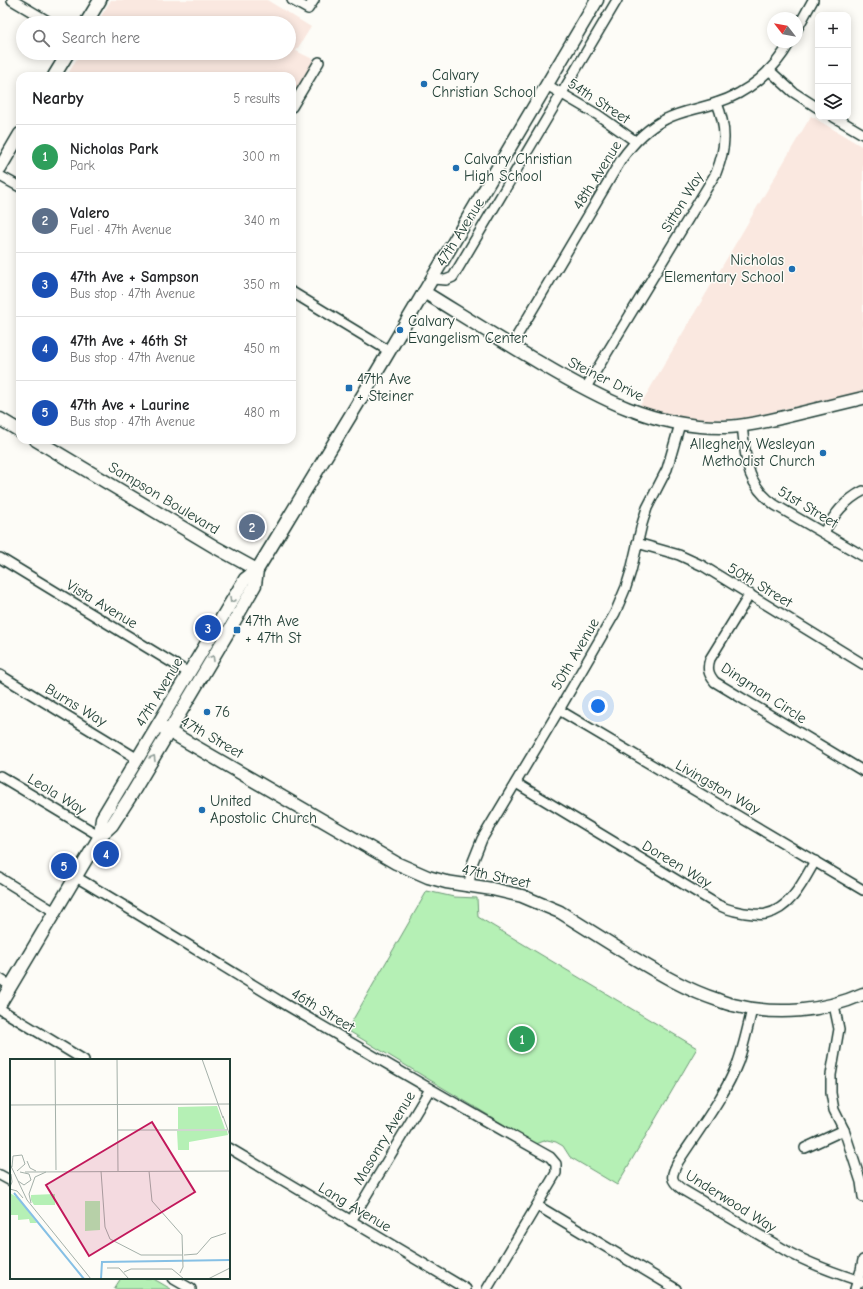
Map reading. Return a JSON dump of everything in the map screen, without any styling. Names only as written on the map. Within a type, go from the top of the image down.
[{"type":"street","points":[[12,0],[39,16]]},
{"type":"street","points":[[90,16],[100,0]]},
{"type":"street","points":[[292,0],[308,10],[314,0]]},
{"type":"street","name":"47th Avenue","points":[[100,836],[102,818],[245,579],[257,570],[432,279],[597,0]]},
{"type":"street","name":"47th Avenue","points":[[432,279],[446,280],[453,277],[617,0]]},
{"type":"street","points":[[803,18],[813,0]]},
{"type":"street","name":"48th Avenue","points":[[510,346],[621,160],[635,141],[649,129],[666,119],[717,103],[745,90],[759,80],[769,70],[780,58],[786,48]]},
{"type":"street","points":[[56,72],[64,60]]},
{"type":"street","points":[[296,100],[319,62]]},
{"type":"street","points":[[769,70],[793,92],[815,106]]},
{"type":"street","name":"54th Street","points":[[547,85],[598,115],[635,141]]},
{"type":"street","name":"Sitton Way","points":[[585,389],[716,173],[722,156],[724,137],[724,123],[717,103]]},
{"type":"street","points":[[839,120],[863,134]]},
{"type":"street","points":[[0,168],[16,141]]},
{"type":"street","points":[[0,176],[16,186]]},
{"type":"street","name":"Steiner Drive","points":[[424,292],[510,346],[585,389],[628,409],[680,424],[725,427],[742,425],[761,422],[863,398]]},
{"type":"street","points":[[296,294],[389,351]]},
{"type":"street","points":[[0,419],[16,429]]},
{"type":"street","name":"50th Avenue","points":[[469,885],[476,850],[615,613],[628,581],[647,508],[667,469],[680,424]]},
{"type":"street","name":"51st Street","points":[[742,425],[749,473],[762,495],[776,505],[863,556]]},
{"type":"street","name":"Sampson Boulevard","points":[[43,444],[215,547],[257,570]]},
{"type":"street","points":[[824,532],[840,508],[852,497],[863,491]]},
{"type":"street","name":"50th Street","points":[[637,543],[662,549],[695,562],[863,664]]},
{"type":"street","name":"Vista Avenue","points":[[0,558],[189,673]]},
{"type":"street","name":"47th Avenue","points":[[0,1004],[100,836],[112,825],[169,731],[255,585],[257,570]]},
{"type":"street","name":"Dingman Circle","points":[[750,594],[710,659],[708,665],[710,677],[714,682],[863,771]]},
{"type":"street","name":"Burns Way","points":[[0,675],[138,759]]},
{"type":"street","name":"Livingston Way","points":[[559,710],[863,890]]},
{"type":"street","name":"47th Street","points":[[158,725],[396,863],[428,877],[446,882],[512,893],[541,903],[560,912],[665,977],[688,989],[732,1005],[752,1009],[788,1011],[813,1009],[834,1005],[863,994]]},
{"type":"street","points":[[112,825],[116,807],[139,768],[138,759]]},
{"type":"street","name":"Leola Way","points":[[0,776],[100,836]]},
{"type":"street","name":"Doreen Way","points":[[516,783],[718,905],[740,913],[766,914],[781,907],[793,897],[815,861]]},
{"type":"street","name":"46th Street","points":[[76,877],[430,1090],[550,1157],[556,1164],[556,1173],[538,1206]]},
{"type":"street","points":[[0,878],[55,912]]},
{"type":"street","points":[[0,979],[11,986]]},
{"type":"street","points":[[834,1005],[839,1029],[831,1075],[831,1093],[834,1110],[844,1130],[861,1182],[863,1197]]},
{"type":"street","points":[[0,1009],[82,1059]]},
{"type":"street","name":"Underwood Way","points":[[752,1009],[744,1042],[733,1072],[724,1091],[678,1162],[673,1172],[672,1178],[674,1184],[790,1253],[807,1262],[859,1284]]},
{"type":"street","name":"Masonry Avenue","points":[[351,1221],[430,1090]]},
{"type":"street","points":[[805,1148],[844,1130]]},
{"type":"street","name":"Lang Avenue","points":[[230,1149],[466,1289]]},
{"type":"street","points":[[0,1175],[10,1181]]},
{"type":"street","points":[[487,1289],[538,1206],[676,1289]]},
{"type":"street","points":[[859,1284],[863,1260]]},
{"type":"street","points":[[174,1279],[192,1289]]},
{"type":"shaded area","points":[[111,0],[267,0],[293,16],[101,16]]},
{"type":"shaded area","points":[[296,18],[311,27],[296,51]]},
{"type":"shaded area","points":[[296,51],[319,62],[296,98],[296,72],[69,72],[76,60],[296,60]]},
{"type":"shaded area","name":"Nicholas Elementary School","points":[[811,116],[815,120],[818,120],[863,147],[863,391],[751,417],[728,419],[699,419],[666,414],[639,407]]},
{"type":"green space","points":[[427,891],[454,897],[477,898],[478,917],[697,1048],[617,1185],[570,1157],[563,1146],[556,1142],[547,1140],[536,1144],[347,1030]]},
{"type":"green space","points":[[120,1279],[154,1279],[171,1289],[114,1289]]},
{"type":"place","name":"Calvary Christian School","points":[[424,84]]},
{"type":"place","name":"Calvary Christian High School","points":[[456,168]]},
{"type":"place","name":"Nicholas Elementary School","points":[[792,269]]},
{"type":"place","name":"Calvary Evangelism Center","points":[[400,330]]},
{"type":"place","name":"47th Ave + Steiner","points":[[349,388]]},
{"type":"place","name":"Allegheny Wesleyan Methodist Church","points":[[823,453]]},
{"type":"place","name":"Valero","points":[[252,527]]},
{"type":"place","name":"47th Ave + Sampson","points":[[208,628]]},
{"type":"place","name":"47th Ave + 47th St","points":[[237,630]]},
{"type":"place","name":"76","points":[[207,712]]},
{"type":"place","name":"United Apostolic Church","points":[[202,810]]},
{"type":"place","name":"47th Ave + 46th St","points":[[106,854]]},
{"type":"place","name":"47th Ave + Laurine","points":[[64,866]]},
{"type":"place","name":"Nicholas Park","points":[[522,1039]]}]
